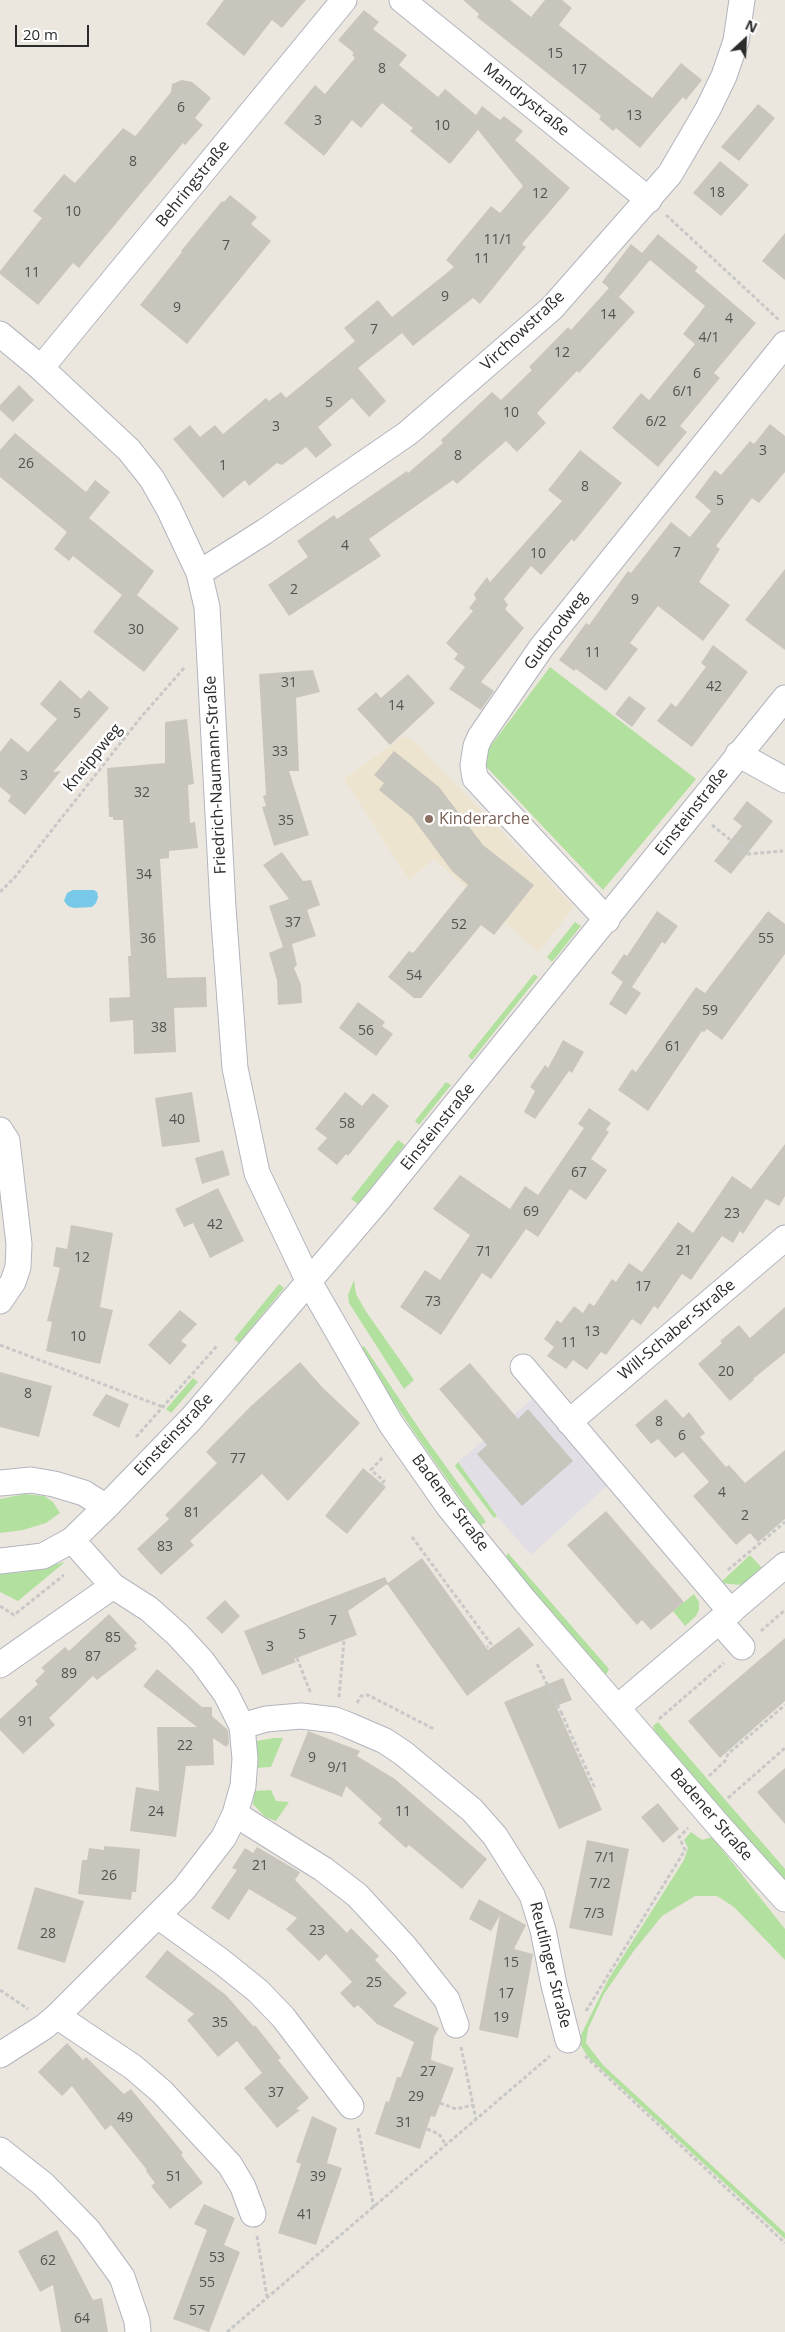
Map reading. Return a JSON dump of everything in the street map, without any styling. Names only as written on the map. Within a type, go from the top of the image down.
[{"type":"street","name":"Behringstraße","points":[[42,368],[344,0]]},
{"type":"street","name":"Mandrystraße","points":[[402,0],[649,200]]},
{"type":"street","name":"Virchowstraße","points":[[199,573],[264,532],[415,427],[552,308],[670,174],[708,109],[724,76],[736,41],[742,0]]},
{"type":"street","name":"Friedrich-Naumann-Straße","points":[[0,334],[42,368],[129,450],[152,479],[169,509],[199,573],[207,607],[235,1068],[258,1173],[308,1280]]},
{"type":"street","name":"Gutbrodweg","points":[[607,920],[475,778],[473,765],[476,746],[480,737],[541,648],[785,344]]},
{"type":"street","name":"Einsteinstraße","points":[[0,1561],[43,1556],[72,1540],[192,1418],[308,1280],[375,1204],[785,698]]},
{"type":"street","points":[[738,754],[785,780]]},
{"type":"street","points":[[0,1130],[7,1140],[19,1244],[18,1267],[13,1282],[0,1301]]},
{"type":"street","name":"Will-Schaber-Straße","points":[[569,1422],[785,1238]]},
{"type":"street","name":"Badener Straße","points":[[308,1280],[391,1424],[449,1507],[525,1601],[627,1700],[650,1726],[785,1899]]},
{"type":"street","points":[[523,1367],[709,1587],[742,1648]]},
{"type":"street","points":[[0,1483],[31,1480],[54,1484],[84,1493],[106,1507]]},
{"type":"street","points":[[0,2055],[50,2022],[158,1916],[207,1861],[224,1837],[235,1814],[243,1786],[245,1759],[242,1726],[226,1694],[202,1661],[178,1635],[149,1609],[113,1586],[72,1540]]},
{"type":"street","points":[[627,1700],[785,1565]]},
{"type":"street","points":[[0,1665],[113,1586]]},
{"type":"street","name":"Reutlinger Straße","points":[[242,1726],[266,1719],[301,1716],[334,1721],[385,1741],[418,1764],[472,1810],[504,1849],[532,1895],[543,1930],[554,1985],[576,2047]]},
{"type":"street","points":[[235,1814],[323,1869],[357,1895],[406,1947],[447,2000],[456,2025]]},
{"type":"street","points":[[158,1916],[222,1962],[258,1991],[283,2018],[351,2106]]},
{"type":"street","points":[[50,2022],[133,2067],[168,2098],[230,2165],[243,2187],[253,2214]]},
{"type":"street","points":[[0,2150],[43,2184],[88,2230],[122,2277],[137,2321],[138,2332]]},
{"type":"path","points":[[649,200],[785,325]]},
{"type":"path","name":"Kneippweg","points":[[0,892],[15,877],[142,717],[208,640]]},
{"type":"path","points":[[694,810],[748,854],[783,851]]},
{"type":"path","points":[[130,1443],[222,1341]]},
{"type":"path","points":[[0,1345],[163,1407]]},
{"type":"path","points":[[382,1483],[384,1481],[372,1470],[385,1455]]},
{"type":"path","points":[[709,1587],[785,1522]]},
{"type":"path","points":[[412,1537],[436,1574],[491,1644],[487,1647]]},
{"type":"path","points":[[650,1726],[785,1610]]},
{"type":"path","points":[[334,1721],[341,1686],[344,1641]]},
{"type":"path","points":[[297,1658],[313,1700],[334,1721]]},
{"type":"path","points":[[537,1664],[594,1786],[592,1787]]},
{"type":"path","points":[[334,1721],[360,1696],[368,1695],[434,1729]]},
{"type":"path","points":[[627,1700],[650,1726],[666,1726]]},
{"type":"path","points":[[708,1776],[725,1761],[728,1754],[785,1705]]},
{"type":"path","points":[[728,1798],[785,1748]]},
{"type":"path","points":[[702,1768],[715,1783]]},
{"type":"path","points":[[721,1790],[734,1805]]},
{"type":"path","points":[[227,2332],[476,2120],[576,2047],[685,1850],[679,1837],[689,1827],[696,1832]]},
{"type":"path","points":[[0,1990],[34,2014],[50,2022]]},
{"type":"path","points":[[456,2025],[476,2120]]},
{"type":"path","points":[[576,2047],[785,2243]]},
{"type":"path","points":[[440,2103],[456,2109],[474,2105]]},
{"type":"path","points":[[351,2106],[358,2124],[374,2208]]},
{"type":"path","points":[[427,2129],[439,2134],[446,2146]]},
{"type":"path","points":[[253,2214],[267,2297]]},
{"type":"shaded area","name":"Kinderarche","points":[[404,736],[413,740],[574,907],[538,952],[434,859],[409,880],[344,779]]},
{"type":"shaded area","points":[[532,1399],[607,1486],[531,1555],[497,1516],[458,1462]]},
{"type":"green space","points":[[550,667],[696,779],[603,890],[480,760]]},
{"type":"green space","points":[[575,922],[581,926],[552,962],[547,957]]},
{"type":"green space","points":[[534,974],[538,977],[472,1060],[468,1056]]},
{"type":"green space","points":[[446,1082],[451,1085],[419,1125],[415,1121]]},
{"type":"green space","points":[[398,1140],[405,1145],[358,1204],[351,1199]]},
{"type":"green space","points":[[354,1280],[356,1294],[365,1310],[414,1380],[404,1389],[349,1303],[348,1295]]},
{"type":"green space","points":[[279,1284],[284,1288],[239,1343],[234,1339]]},
{"type":"green space","points":[[364,1346],[424,1436],[486,1522],[480,1526],[418,1438],[359,1350]]},
{"type":"green space","points":[[193,1378],[198,1382],[171,1413],[166,1409]]},
{"type":"green space","points":[[458,1462],[497,1516],[494,1518],[455,1466]]},
{"type":"green space","points":[[25,1494],[44,1496],[53,1502],[60,1513],[46,1523],[23,1530],[0,1533],[0,1499]]},
{"type":"green space","points":[[508,1553],[609,1669],[606,1675],[505,1559]]},
{"type":"green space","points":[[750,1555],[762,1568],[751,1579],[740,1585],[720,1583]]},
{"type":"green space","points":[[65,1562],[18,1601],[0,1592],[0,1574],[24,1572]]},
{"type":"green space","points":[[694,1594],[699,1602],[699,1610],[696,1616],[685,1626],[673,1611]]},
{"type":"green space","points":[[658,1722],[785,1869],[785,1884],[654,1730],[653,1726]]},
{"type":"green space","points":[[283,1738],[271,1767],[255,1768],[254,1752],[257,1741]]},
{"type":"green space","points":[[271,1790],[276,1801],[289,1802],[276,1821],[265,1817],[253,1804],[254,1791]]},
{"type":"green space","points":[[691,1832],[702,1840],[712,1837],[785,1929],[785,1960],[734,1907],[717,1896],[695,1896],[662,1916],[633,1952],[604,1994],[588,2029],[586,2043],[603,2065],[785,2233],[785,2239],[588,2057],[578,2041],[608,1980],[684,1860],[688,1848],[684,1840]]},
{"type":"water","points":[[73,890],[94,890],[97,892],[98,897],[96,903],[92,907],[74,908],[68,906],[64,901],[67,893]]},
{"type":"building","points":[[224,0],[306,0],[282,28],[272,20],[244,56],[206,24]]},
{"type":"building","points":[[463,0],[510,0],[531,17],[545,0],[562,0],[572,8],[559,25],[652,98],[681,63],[702,80],[686,100],[683,97],[640,148],[616,128],[613,131],[599,119],[601,116],[477,17],[479,14]]},
{"type":"building","points":[[364,10],[379,22],[373,29],[407,55],[399,65],[438,97],[445,89],[476,115],[482,106],[500,120],[504,116],[523,131],[515,140],[570,188],[522,244],[526,247],[480,304],[473,298],[413,346],[402,333],[358,368],[386,401],[369,417],[352,398],[318,427],[332,445],[316,458],[306,447],[282,465],[277,463],[249,486],[245,480],[223,498],[173,439],[190,425],[200,437],[215,425],[223,434],[266,398],[269,401],[281,392],[286,398],[355,341],[344,328],[378,300],[392,317],[454,267],[446,260],[491,206],[500,213],[523,186],[478,130],[450,164],[410,131],[413,128],[382,103],[361,128],[352,120],[324,156],[284,123],[315,85],[325,94],[355,58],[352,55],[354,53],[338,40]]},
{"type":"building","points":[[182,80],[192,82],[211,98],[195,118],[203,125],[185,145],[183,143],[79,268],[73,263],[38,305],[0,274],[0,271],[42,218],[33,211],[64,174],[75,183],[123,128],[135,136],[171,92],[172,84]]},
{"type":"building","points":[[758,104],[775,118],[739,161],[721,147]]},
{"type":"building","points":[[720,161],[749,185],[721,216],[693,193]]},
{"type":"building","points":[[230,195],[257,217],[251,224],[271,241],[187,344],[140,305],[181,251],[222,201],[224,202]]},
{"type":"building","points":[[785,233],[785,280],[762,261]]},
{"type":"building","points":[[658,234],[698,267],[695,271],[756,323],[714,373],[720,378],[680,426],[687,432],[658,467],[612,428],[641,393],[649,400],[695,344],[683,334],[705,306],[650,260],[619,297],[635,312],[579,373],[577,371],[537,413],[546,423],[517,452],[506,441],[457,484],[453,480],[369,539],[381,556],[289,616],[268,585],[308,557],[297,541],[334,515],[337,519],[407,471],[408,473],[443,443],[441,440],[492,392],[501,400],[532,370],[529,367],[568,327],[571,330],[609,288],[602,282],[631,244],[642,253]]},
{"type":"building","points":[[19,385],[34,400],[13,422],[0,410],[0,405]]},
{"type":"building","points":[[770,424],[785,436],[785,472],[759,503],[752,498],[716,546],[720,549],[699,582],[730,605],[703,641],[658,606],[630,643],[638,649],[606,691],[576,669],[574,671],[559,660],[586,623],[589,625],[628,571],[631,573],[671,522],[690,537],[711,511],[695,497],[715,470],[721,475],[750,441],[754,444]]},
{"type":"building","points":[[15,433],[86,492],[95,480],[110,492],[89,518],[154,571],[137,595],[179,628],[144,672],[93,632],[122,595],[73,556],[69,561],[54,549],[67,532],[0,477],[0,450]]},
{"type":"building","points":[[580,450],[622,483],[574,542],[572,539],[541,575],[531,566],[504,599],[508,605],[505,609],[524,628],[481,682],[494,691],[481,710],[449,689],[465,667],[454,659],[458,654],[446,643],[473,611],[469,608],[476,599],[474,594],[487,577],[490,582],[562,501],[548,490]]},
{"type":"building","points":[[785,569],[785,650],[745,620]]},
{"type":"building","points":[[713,645],[748,672],[692,747],[657,721],[671,703],[676,707],[706,667],[701,663]]},
{"type":"building","points":[[313,670],[320,692],[296,698],[299,771],[289,771],[309,835],[274,846],[262,807],[266,806],[263,796],[266,795],[259,674]]},
{"type":"building","points":[[408,674],[435,703],[390,745],[357,709],[376,692],[381,698]]},
{"type":"building","points":[[60,680],[81,699],[89,690],[109,708],[53,772],[61,771],[25,815],[8,801],[11,796],[0,787],[0,752],[11,738],[28,752],[57,719],[40,704]]},
{"type":"building","points":[[629,696],[646,708],[632,727],[615,714]]},
{"type":"building","points":[[187,719],[194,784],[188,785],[190,823],[195,822],[198,848],[169,851],[169,858],[160,859],[167,978],[206,977],[207,1007],[174,1008],[176,1052],[134,1054],[133,1020],[110,1022],[109,998],[130,997],[128,956],[131,956],[123,820],[113,820],[113,817],[109,817],[107,768],[165,763],[165,722]]},
{"type":"building","points":[[394,751],[439,787],[483,845],[534,885],[494,935],[481,925],[421,998],[414,998],[388,977],[409,951],[413,953],[468,885],[452,871],[412,817],[379,790],[384,783],[374,775]]},
{"type":"building","points":[[747,801],[773,821],[731,874],[714,861],[742,826],[733,819]]},
{"type":"building","points":[[282,852],[303,881],[311,880],[320,905],[307,910],[316,936],[292,944],[297,965],[294,968],[301,985],[302,1003],[278,1005],[277,980],[269,953],[283,947],[269,906],[289,899],[263,865]]},
{"type":"building","points":[[657,911],[678,926],[665,944],[662,942],[632,987],[641,993],[626,1015],[609,1004],[623,982],[611,973],[624,954],[627,956]]},
{"type":"building","points":[[768,911],[785,924],[785,954],[722,1040],[707,1029],[704,1032],[702,1031],[648,1111],[618,1090],[632,1069],[636,1072],[696,987],[705,993]]},
{"type":"building","points":[[358,1002],[385,1022],[382,1026],[393,1034],[376,1056],[339,1028]]},
{"type":"building","points":[[563,1040],[584,1052],[572,1073],[569,1071],[535,1119],[524,1112],[535,1091],[530,1087],[545,1065],[548,1068]]},
{"type":"building","points":[[192,1092],[200,1142],[162,1147],[155,1098]]},
{"type":"building","points":[[345,1092],[362,1106],[373,1093],[389,1106],[348,1156],[346,1154],[337,1165],[317,1149],[327,1138],[315,1129]]},
{"type":"building","points":[[589,1108],[611,1123],[606,1130],[609,1132],[591,1159],[607,1170],[586,1200],[570,1189],[538,1237],[526,1229],[491,1279],[482,1273],[441,1335],[400,1307],[425,1270],[440,1280],[470,1235],[433,1209],[460,1175],[510,1209],[525,1186],[538,1195],[584,1128],[578,1124]]},
{"type":"building","points":[[785,1144],[785,1196],[779,1206],[766,1199],[743,1234],[740,1231],[733,1243],[722,1236],[691,1280],[682,1274],[658,1309],[654,1306],[641,1325],[632,1319],[606,1355],[601,1352],[587,1370],[573,1360],[566,1369],[547,1356],[554,1347],[544,1339],[557,1320],[561,1323],[574,1306],[583,1313],[589,1303],[594,1306],[612,1279],[616,1282],[629,1263],[642,1272],[678,1222],[693,1233],[732,1176],[751,1189]]},
{"type":"building","points":[[223,1150],[230,1175],[202,1184],[195,1158]]},
{"type":"building","points":[[218,1188],[244,1241],[210,1258],[193,1223],[184,1227],[175,1209]]},
{"type":"building","points":[[71,1225],[113,1233],[100,1307],[113,1310],[100,1364],[46,1351],[52,1322],[47,1321],[60,1268],[53,1266],[56,1247],[67,1249]]},
{"type":"building","points":[[785,1307],[785,1353],[730,1401],[698,1364],[722,1343],[720,1341],[739,1325],[750,1338]]},
{"type":"building","points":[[180,1310],[197,1324],[181,1341],[187,1345],[170,1365],[148,1345]]},
{"type":"building","points":[[300,1362],[322,1387],[360,1423],[288,1501],[262,1474],[190,1541],[194,1545],[161,1575],[137,1549],[169,1519],[165,1515],[217,1463],[206,1452],[251,1406]]},
{"type":"building","points":[[470,1363],[518,1419],[528,1409],[573,1461],[522,1506],[477,1454],[487,1445],[439,1389]]},
{"type":"building","points":[[0,1372],[52,1386],[39,1437],[0,1427]]},
{"type":"building","points":[[106,1394],[129,1404],[119,1428],[92,1415]]},
{"type":"building","points":[[666,1399],[683,1418],[689,1412],[705,1433],[700,1437],[726,1467],[729,1465],[745,1483],[785,1450],[785,1519],[758,1542],[750,1533],[736,1545],[693,1496],[709,1482],[683,1452],[675,1458],[658,1439],[651,1444],[635,1425]]},
{"type":"building","points":[[363,1468],[386,1487],[347,1534],[325,1516]]},
{"type":"building","points":[[606,1511],[684,1602],[651,1630],[642,1620],[637,1625],[567,1545]]},
{"type":"building","points":[[422,1558],[488,1650],[519,1627],[534,1645],[467,1696],[387,1584],[348,1611],[357,1635],[294,1659],[296,1662],[262,1675],[244,1631],[385,1577],[388,1583]]},
{"type":"building","points":[[225,1600],[240,1616],[222,1634],[206,1618]]},
{"type":"building","points":[[109,1614],[137,1643],[134,1646],[137,1649],[97,1680],[93,1676],[49,1718],[55,1725],[23,1754],[0,1730],[0,1719],[38,1684],[35,1681],[45,1671],[41,1668],[65,1647],[69,1651]]},
{"type":"building","points":[[785,1638],[785,1701],[720,1758],[688,1721]]},
{"type":"building","points":[[157,1669],[202,1707],[212,1707],[212,1716],[228,1730],[229,1744],[226,1747],[213,1738],[214,1765],[186,1766],[176,1837],[130,1831],[136,1787],[159,1791],[157,1727],[197,1727],[143,1686]]},
{"type":"building","points":[[563,1678],[572,1700],[556,1706],[602,1810],[559,1829],[504,1702]]},
{"type":"building","points":[[308,1731],[360,1751],[357,1756],[395,1779],[487,1859],[462,1889],[409,1845],[406,1848],[378,1823],[382,1819],[346,1786],[342,1797],[290,1776]]},
{"type":"building","points":[[785,1768],[785,1824],[757,1792]]},
{"type":"building","points":[[658,1803],[679,1829],[663,1843],[641,1817]]},
{"type":"building","points":[[587,1840],[629,1849],[612,1936],[569,1928]]},
{"type":"building","points":[[104,1846],[140,1849],[136,1892],[132,1892],[131,1900],[78,1894],[82,1860],[87,1860],[89,1848],[104,1850]]},
{"type":"building","points":[[257,1847],[300,1872],[295,1880],[347,1933],[351,1928],[379,1956],[375,1960],[407,1993],[393,2006],[439,2028],[434,2037],[431,2060],[454,2068],[435,2117],[431,2116],[420,2149],[375,2134],[386,2101],[389,2102],[397,2077],[401,2077],[414,2042],[377,2024],[358,2005],[354,2008],[340,1993],[352,1982],[326,1954],[319,1961],[286,1929],[297,1918],[249,1889],[229,1920],[211,1908],[237,1870],[232,1868],[245,1848],[253,1853]]},
{"type":"building","points":[[35,1887],[84,1901],[65,1963],[17,1949]]},
{"type":"building","points":[[479,1899],[526,1925],[514,1949],[533,1954],[518,2038],[479,2030],[500,1915],[491,1931],[469,1919]]},
{"type":"building","points":[[167,1950],[226,1995],[254,2027],[255,2025],[281,2058],[278,2060],[309,2098],[296,2109],[300,2110],[277,2128],[244,2088],[262,2073],[237,2041],[218,2057],[187,2020],[194,2014],[145,1977]]},
{"type":"building","points":[[67,2043],[83,2060],[86,2057],[124,2094],[131,2089],[183,2153],[181,2155],[203,2183],[170,2209],[151,2186],[155,2183],[147,2170],[111,2125],[105,2130],[72,2086],[62,2096],[38,2072]]},
{"type":"building","points":[[312,2116],[337,2128],[327,2163],[342,2168],[316,2245],[278,2233],[301,2164],[296,2162]]},
{"type":"building","points":[[204,2204],[235,2218],[224,2245],[240,2252],[209,2332],[173,2319],[207,2230],[194,2224]]},
{"type":"building","points":[[57,2230],[93,2300],[102,2298],[108,2332],[61,2332],[53,2285],[40,2292],[18,2251]]},
{"type":"place","name":"Kinderarche","points":[[429,819]]}]
